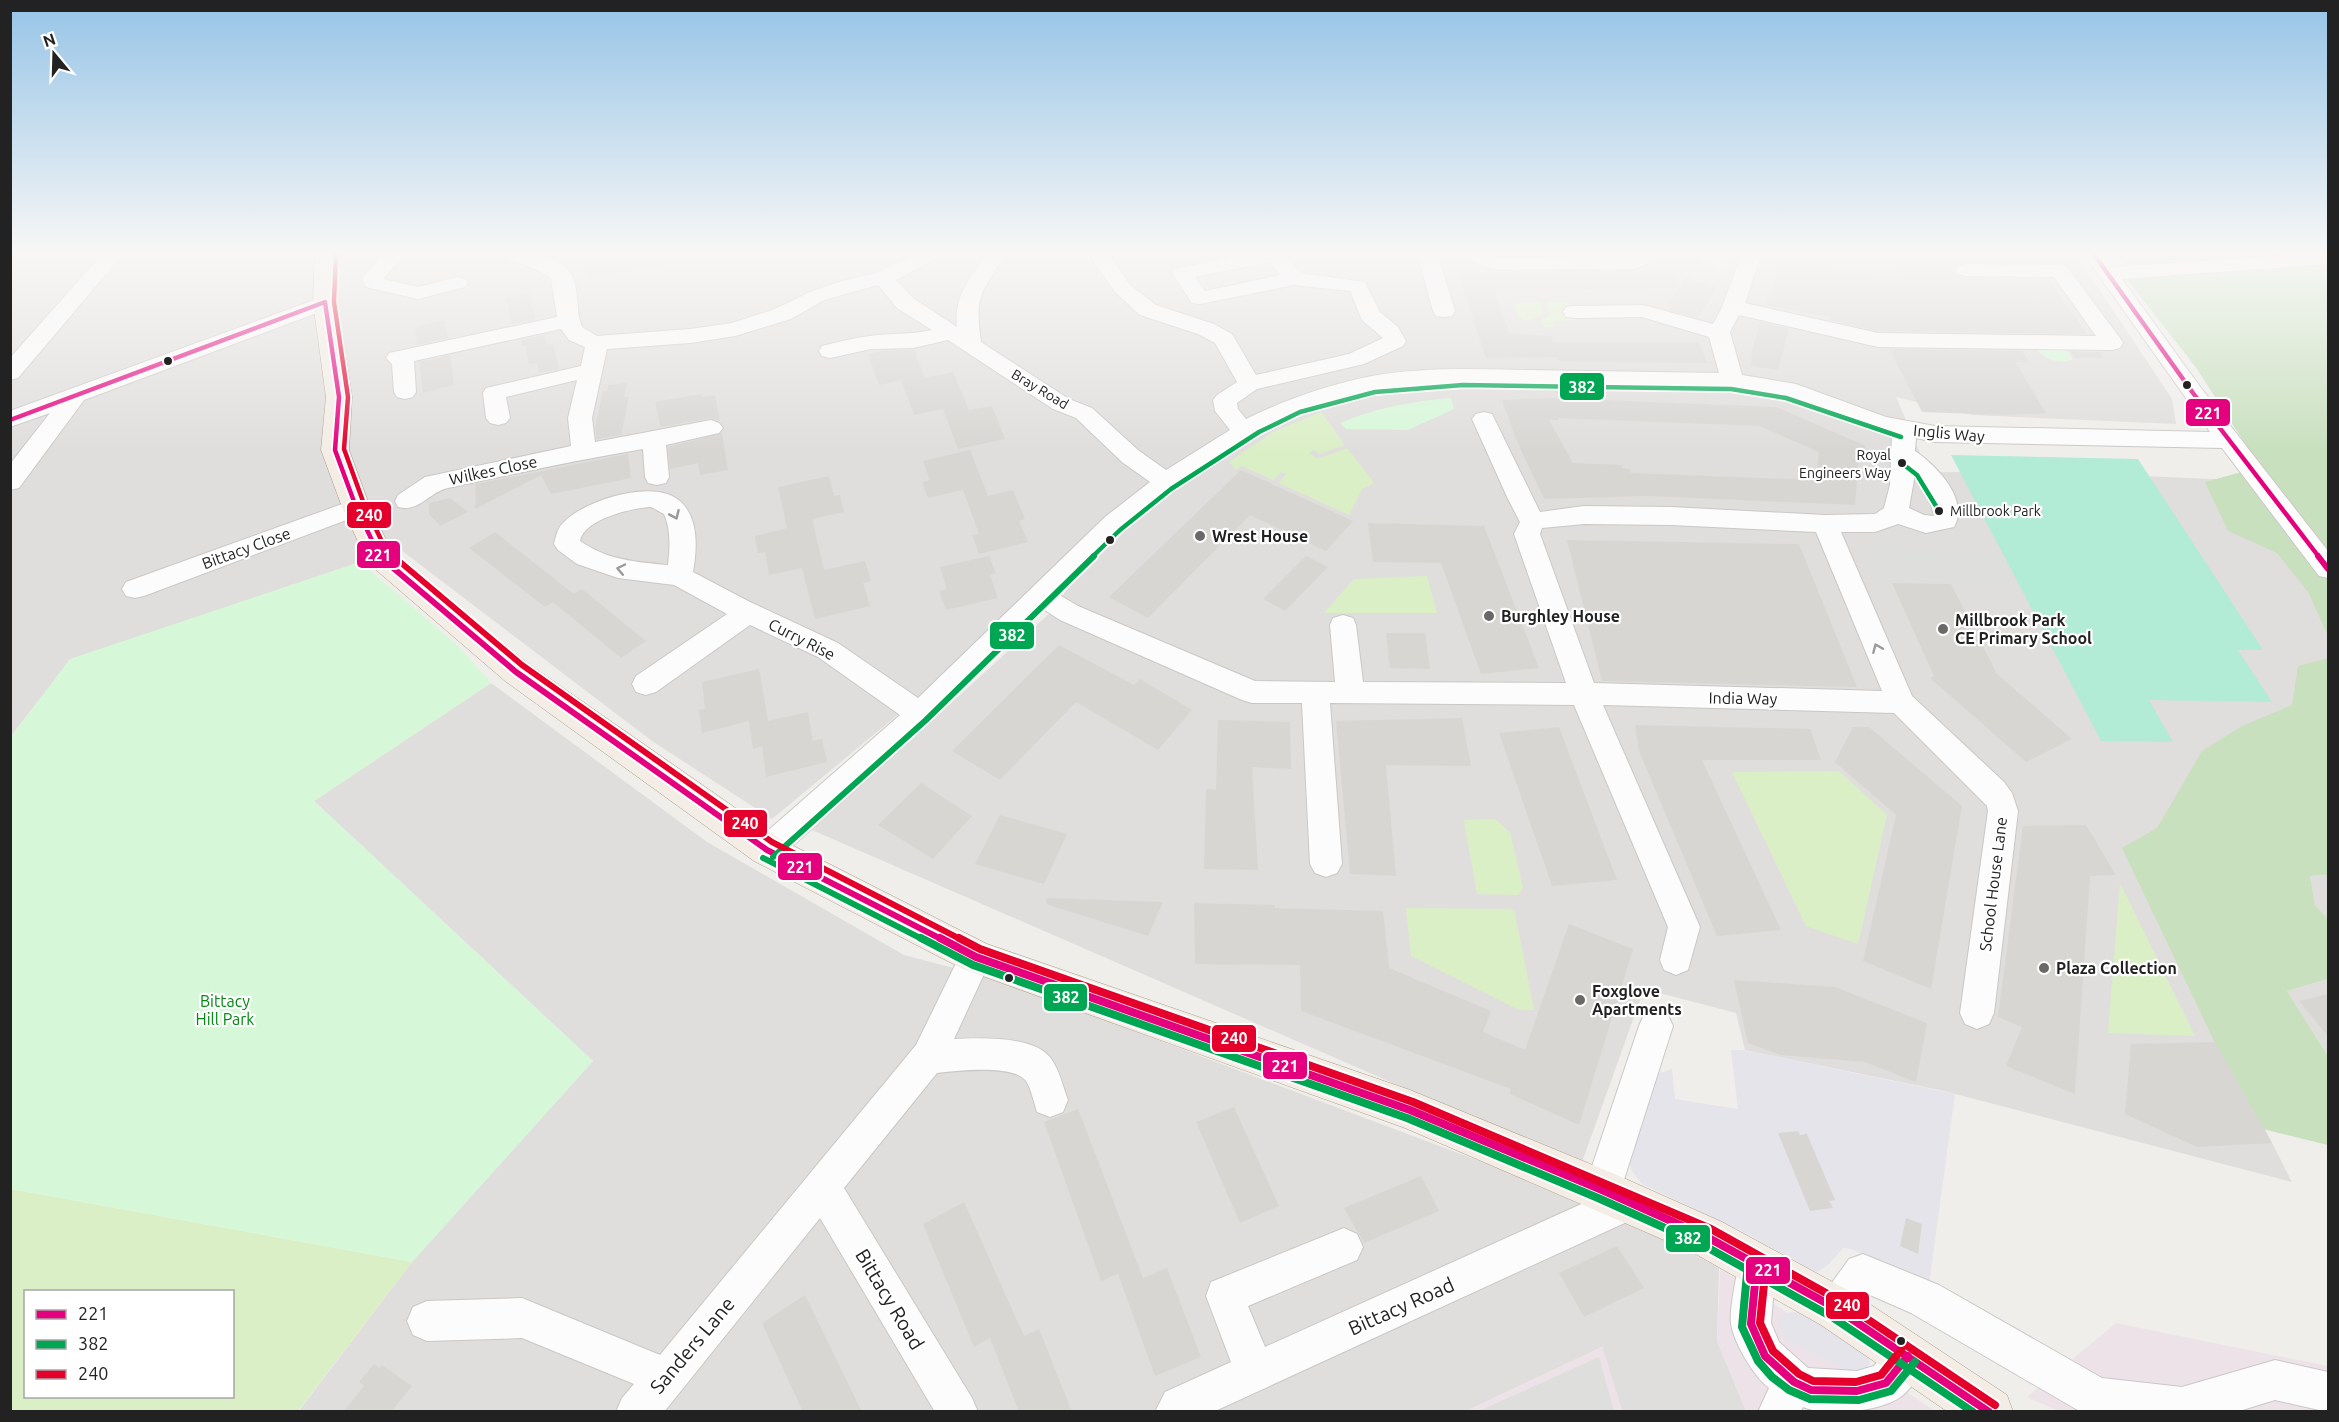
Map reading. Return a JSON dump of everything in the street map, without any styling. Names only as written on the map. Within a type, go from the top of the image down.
[{"type":"main road","points":[[328,319],[339,397],[335,450],[356,507],[379,556],[516,672],[767,850],[976,957],[1410,1110],[1616,1196],[1707,1237],[1837,1309],[1990,1412]]},
{"type":"street","points":[[10,373],[56,319]]},
{"type":"street","points":[[10,420],[278,319]]},
{"type":"street","points":[[405,392],[400,357],[569,321],[577,338],[597,343],[690,336],[735,329],[766,319]]},
{"type":"street","name":"Bray Road","points":[[930,319],[1061,404],[1084,413],[1130,456],[1166,482]]},
{"type":"street","points":[[830,351],[872,342],[961,339],[965,319]]},
{"type":"street","points":[[1177,319],[1206,329],[1224,339],[1249,384]]},
{"type":"street","points":[[1244,431],[1227,411],[1225,400],[1249,384],[1356,359],[1395,341],[1390,332],[1375,319]]},
{"type":"street","points":[[1671,319],[1719,332]]},
{"type":"street","points":[[1726,319],[1719,332],[1732,380]]},
{"type":"street","points":[[1789,319],[1878,339],[2112,343],[2095,319]]},
{"type":"street","points":[[2141,319],[2228,440],[2328,569]]},
{"type":"street","points":[[584,451],[580,418],[597,343]]},
{"type":"street","points":[[498,418],[494,393],[591,370]]},
{"type":"street","name":"Inglis Way","points":[[767,850],[920,714],[1114,523],[1166,482],[1244,431],[1298,404],[1338,391],[1373,383],[1463,376],[1732,380],[1788,389],[1857,414],[1904,428],[1935,434],[1987,437],[2228,440]]},
{"type":"street","points":[[10,482],[77,394]]},
{"type":"street","points":[[1484,418],[1520,499],[1533,522]]},
{"type":"street","name":"Wilkes Close","points":[[407,501],[434,483],[584,451],[711,428]]},
{"type":"street","points":[[1533,522],[1554,517],[1584,515],[1671,516],[1825,524],[1875,523],[1886,520],[1896,512],[1902,485],[1904,428]]},
{"type":"street","points":[[654,440],[657,477]]},
{"type":"street","points":[[1896,512],[1921,524],[1930,525],[1946,520],[1948,516],[1947,506],[1924,469],[1904,454]]},
{"type":"street","name":"Bittacy Close","points":[[135,589],[356,507]]},
{"type":"street","points":[[1533,522],[1527,534],[1584,694],[1684,927],[1676,960]]},
{"type":"street","name":"School House Lane","points":[[1825,524],[1901,702],[1993,791],[2001,802],[2003,811],[1977,1013]]},
{"type":"street","name":"Curry Rise","points":[[678,576],[748,613],[828,650],[920,714]]},
{"type":"street","name":"India Way","points":[[1041,596],[1069,613],[1252,692],[1584,694],[1901,702]]},
{"type":"street","points":[[646,684],[748,613]]},
{"type":"street","points":[[1343,625],[1350,693]]},
{"type":"street","points":[[1315,692],[1326,864]]},
{"type":"street","name":"Sanders Lane","points":[[636,1412],[667,1378],[928,1057],[976,957]]},
{"type":"street","points":[[1616,1196],[1656,1026]]},
{"type":"street","points":[[928,1057],[994,1054],[1025,1060],[1038,1069],[1050,1100]]},
{"type":"street","name":"Bittacy Road","points":[[822,1186],[958,1412]]},
{"type":"street","name":"Bittacy Road","points":[[1175,1412],[1179,1406],[1255,1372],[1616,1196]]},
{"type":"street","points":[[1255,1372],[1225,1296],[1344,1247]]},
{"type":"street","points":[[1757,1264],[1751,1324],[1765,1356],[1778,1370],[1786,1397],[1811,1390],[1857,1391],[1886,1383],[1908,1356]]},
{"type":"street","points":[[1837,1309],[1863,1273],[1925,1299],[2097,1398],[2182,1407],[2275,1380],[2328,1392]]},
{"type":"street","points":[[427,1321],[522,1318],[667,1378]]},
{"type":"shaded area","name":"Millbrook Park","points":[[11,319],[2119,319],[2172,399],[2176,424],[1972,415],[1896,397],[1928,472],[2074,473],[2235,480],[2328,590],[2328,806],[2141,886],[2292,1182],[1944,1091],[1745,1050],[1736,1013],[1644,989],[1581,1165],[812,830],[1051,612],[1112,526],[1041,596],[772,819],[652,741],[401,550],[379,556],[356,509],[360,562],[70,660],[11,736]]},
{"type":"shaded area","points":[[1856,545],[2000,549],[2018,585],[1870,581]]},
{"type":"shaded area","points":[[491,683],[707,842],[904,955],[996,979],[1623,1215],[1719,1268],[1717,1341],[1746,1411],[1622,1411],[1602,1347],[1464,1412],[298,1412],[412,1262],[593,1061],[314,801]]},
{"type":"shaded area","points":[[2328,875],[2328,919],[2315,905],[2310,876]]},
{"type":"shaded area","points":[[2328,979],[2328,1056],[2287,991]]},
{"type":"shaded area","points":[[1731,1050],[1745,1050],[1955,1094],[1929,1284],[1851,1249],[1843,1248],[1828,1265],[1817,1272],[1811,1270],[1749,1235],[1642,1184],[1632,1171],[1629,1162],[1654,1075],[1672,1069],[1675,1099],[1738,1109]]},
{"type":"shaded area","points":[[1720,1268],[1935,1411],[1746,1411],[1717,1341]]},
{"type":"shaded area","points":[[1790,1312],[1804,1313],[1867,1350],[1870,1363],[1866,1369],[1845,1370],[1788,1340],[1780,1329],[1778,1320],[1782,1315]]},
{"type":"shaded area","points":[[2116,1323],[2328,1366],[2328,1411],[2058,1411],[2027,1397]]},
{"type":"shaded area","points":[[1602,1347],[1622,1411],[1464,1412]]},
{"type":"shaded area","points":[[1599,1357],[1614,1411],[1479,1411]]},
{"type":"green space","points":[[2158,319],[2328,319],[2328,636],[2308,592],[2277,553],[2228,531],[2205,482],[2260,467],[2197,369]]},
{"type":"green space","points":[[1575,320],[1554,321],[1554,327],[1543,327],[1541,321]]},
{"type":"green space","points":[[2036,348],[2066,348],[2073,360],[2052,360]]},
{"type":"green space","points":[[1451,398],[1454,409],[1408,430],[1346,429],[1340,423],[1394,406]]},
{"type":"green space","points":[[1321,412],[1345,445],[1319,454],[1314,450],[1309,453],[1318,459],[1347,448],[1374,483],[1362,489],[1349,515],[1279,483],[1286,474],[1281,472],[1273,480],[1242,466],[1236,470],[1229,462],[1273,432]]},
{"type":"green space","points":[[1951,455],[2138,459],[2263,650],[2238,650],[2272,702],[2149,700],[2173,742],[2101,741]]},
{"type":"green space","name":"Bittacy Hill Park","points":[[360,562],[458,646],[491,683],[314,801],[593,1061],[412,1262],[11,1189],[11,737],[70,659]]},
{"type":"green space","points":[[1427,576],[1437,613],[1324,613],[1354,579]]},
{"type":"green space","points":[[2328,658],[2328,875],[2310,876],[2315,905],[2328,919],[2328,979],[2287,991],[2328,1056],[2328,1145],[2255,1127],[2122,848],[2157,828],[2202,751],[2242,726],[2292,705],[2298,666]]},
{"type":"green space","points":[[1839,771],[1887,815],[1858,944],[1806,926],[1732,772]]},
{"type":"green space","points":[[1495,819],[1510,832],[1523,888],[1518,895],[1477,894],[1464,820]]},
{"type":"green space","points":[[2120,883],[2195,1036],[2108,1033]]},
{"type":"green space","points":[[1406,908],[1514,909],[1534,1010],[1519,1010],[1411,956]]},
{"type":"green space","points":[[11,1189],[412,1262],[298,1411],[11,1411]]},
{"type":"building","points":[[511,319],[534,319],[512,324]]},
{"type":"building","points":[[1473,319],[1504,319],[1509,333],[1551,336],[1553,342],[1699,342],[1707,363],[1559,361],[1557,357],[1486,359]]},
{"type":"building","points":[[2077,319],[2087,334],[1878,331],[1830,320]]},
{"type":"building","points":[[445,320],[448,338],[417,345],[415,327]]},
{"type":"building","points":[[1760,322],[1789,329],[1778,370],[1751,366],[1752,351]]},
{"type":"building","points":[[545,335],[547,345],[553,344],[559,369],[539,373],[537,363],[529,364],[525,345],[522,346],[521,340]]},
{"type":"building","points":[[1889,349],[2022,351],[2029,362],[2015,362],[2046,413],[2005,415],[1922,412]]},
{"type":"building","points":[[914,350],[925,378],[953,372],[969,410],[992,406],[1005,439],[958,449],[943,409],[914,415],[901,380],[879,385],[868,354]]},
{"type":"building","points":[[2071,352],[2100,352],[2104,358],[2075,358]]},
{"type":"building","points":[[450,355],[454,385],[423,393],[419,362]]},
{"type":"building","points":[[627,383],[624,397],[629,397],[621,435],[597,439],[595,427],[603,391],[607,391],[608,385]]},
{"type":"building","points":[[701,394],[702,397],[715,395],[720,421],[711,418],[661,427],[655,402]]},
{"type":"building","points":[[1552,398],[1776,407],[1866,446],[1859,457],[1855,505],[1648,496],[1544,499],[1516,439],[1502,400]],"holes":[[[1559,418],[1760,426],[1819,452],[1816,480],[1631,473],[1630,469],[1622,468],[1622,465],[1573,463],[1549,420],[1559,420]]]},
{"type":"building","points":[[722,433],[728,470],[700,475],[698,463],[670,469],[668,447]]},
{"type":"building","points":[[970,450],[988,496],[1013,490],[1025,519],[1019,521],[1028,542],[979,554],[972,535],[979,534],[963,490],[928,498],[922,482],[930,480],[923,461]]},
{"type":"building","points":[[628,454],[631,478],[551,494],[541,475],[475,509],[476,484]]},
{"type":"building","name":"Wrest House","points":[[1241,470],[1353,521],[1326,551],[1250,515],[1148,618],[1109,597]]},
{"type":"building","points":[[829,476],[834,496],[840,495],[844,512],[812,519],[824,570],[865,561],[871,581],[863,583],[870,606],[815,619],[802,568],[769,575],[765,552],[758,553],[755,536],[787,528],[778,487]]},
{"type":"building","points":[[450,498],[468,512],[440,526],[429,514],[429,503]]},
{"type":"building","name":"Burghley House","points":[[1368,523],[1484,526],[1539,668],[1481,674],[1441,563],[1373,562]]},
{"type":"building","points":[[495,532],[574,594],[582,589],[646,641],[621,658],[553,602],[545,607],[469,548]]},
{"type":"building","points":[[1567,540],[1799,544],[1857,687],[1602,681]]},
{"type":"building","points":[[989,556],[996,573],[990,575],[998,598],[946,610],[939,591],[947,589],[940,567]]},
{"type":"building","points":[[1306,556],[1328,567],[1285,611],[1263,599]]},
{"type":"building","name":"Millbrook Park CE Primary School","points":[[1892,583],[1951,584],[1997,674],[2072,739],[2026,762],[1930,678],[1934,676]]},
{"type":"building","points":[[1386,633],[1425,633],[1430,669],[1390,668]]},
{"type":"building","points":[[1059,645],[1134,685],[1140,679],[1192,710],[1158,750],[1076,702],[1000,780],[952,751]]},
{"type":"building","points":[[759,669],[768,721],[808,712],[813,741],[822,739],[827,762],[766,777],[762,746],[753,749],[749,721],[702,733],[699,710],[705,709],[702,682]]},
{"type":"building","points":[[1462,718],[1471,766],[1386,765],[1396,876],[1350,874],[1336,721]]},
{"type":"building","points":[[1218,720],[1290,722],[1291,769],[1252,767],[1258,870],[1204,869],[1206,789],[1216,790]]},
{"type":"building","points":[[1635,725],[1810,729],[1821,760],[1702,760],[1781,930],[1717,936],[1639,751]]},
{"type":"building","points":[[1559,727],[1617,880],[1552,886],[1499,733]]},
{"type":"building","points":[[1853,727],[1869,727],[1962,806],[1931,989],[1863,961],[1896,815],[1835,762]]},
{"type":"building","points":[[921,783],[972,816],[933,859],[878,825]]},
{"type":"building","points":[[1000,815],[1067,834],[1044,884],[975,864]]},
{"type":"building","name":"Plaza Collection","points":[[2086,825],[2116,875],[2090,876],[2075,1094],[2006,1066],[2022,1027],[1998,1017],[2023,826]]},
{"type":"building","points":[[1047,898],[1163,902],[1148,936],[1046,904]]},
{"type":"building","points":[[1194,903],[1383,911],[1389,968],[1491,1011],[1483,1032],[1525,1050],[1569,924],[1633,949],[1579,1125],[1510,1094],[1511,1089],[1301,1011],[1300,965],[1195,964]]},
{"type":"building","points":[[1734,980],[1835,987],[1927,1023],[1916,1082],[1865,1062],[1781,1055],[1748,1043]]},
{"type":"building","points":[[2328,994],[2328,1036],[2299,1001]]},
{"type":"building","points":[[2215,1042],[2272,1143],[2197,1147],[2125,1114],[2131,1044]]},
{"type":"building","points":[[1234,1107],[1279,1206],[1240,1223],[1196,1122]]},
{"type":"building","points":[[1078,1109],[1143,1278],[1167,1268],[1201,1357],[1155,1376],[1118,1274],[1101,1281],[1044,1122]]},
{"type":"building","points":[[1798,1131],[1800,1135],[1807,1134],[1835,1200],[1829,1201],[1833,1208],[1810,1211],[1778,1133]]},
{"type":"building","points":[[1421,1176],[1439,1211],[1364,1243],[1344,1208]]},
{"type":"building","points":[[964,1202],[1024,1336],[1039,1329],[1072,1412],[1019,1412],[990,1338],[974,1347],[923,1224]]},
{"type":"building","points":[[1906,1218],[1922,1224],[1918,1254],[1900,1246]]},
{"type":"building","points":[[1617,1246],[1644,1288],[1584,1317],[1559,1273]]},
{"type":"building","points":[[805,1295],[862,1412],[803,1412],[762,1323]]},
{"type":"building","points":[[374,1364],[380,1368],[382,1365],[412,1386],[391,1412],[343,1412],[364,1386],[359,1382]]},
{"type":"transit line","name":"221","points":[[10,420],[279,319]]},
{"type":"transit line","name":"221","points":[[328,319],[339,397],[335,450],[356,507],[379,556],[516,672],[767,850],[976,957],[1410,1110],[1602,1190],[1707,1237],[1837,1309],[1989,1412]]},
{"type":"transit line","name":"240","points":[[337,319],[348,397],[344,449],[364,504],[386,550],[522,665],[772,842],[980,949],[1413,1102],[1711,1229],[1842,1302],[1995,1405]]},
{"type":"transit line","name":"221","points":[[2140,319],[2193,393],[2328,569]]},
{"type":"transit line","name":"382","points":[[773,857],[926,720],[1120,530],[1171,489],[1259,432],[1300,412],[1375,392],[1416,387],[1463,385],[1731,389],[1786,398],[1901,437]]},
{"type":"transit line","name":"382","points":[[1899,461],[1917,475],[1939,511]]},
{"type":"transit line","name":"382","points":[[763,858],[973,965],[1407,1118],[1703,1245],[1832,1317],[1973,1412]]},
{"type":"transit line","name":"382","points":[[1748,1263],[1742,1327],[1758,1361],[1772,1377],[1789,1390],[1810,1399],[1859,1400],[1891,1391],[1915,1362]]},
{"type":"transit line","name":"221","points":[[1757,1264],[1751,1324],[1765,1356],[1794,1382],[1811,1390],[1857,1391],[1886,1383],[1908,1356]]},
{"type":"transit line","name":"240","points":[[1766,1265],[1760,1323],[1773,1351],[1799,1374],[1813,1381],[1856,1382],[1881,1375],[1901,1350]]},
{"type":"place","name":"Royal Engineers Way","points":[[1902,463]]},
{"type":"place","name":"Millbrook Park","points":[[1939,511]]},
{"type":"place","name":"Wrest House","points":[[1200,536]]},
{"type":"place","name":"Burghley House","points":[[1489,616]]},
{"type":"place","name":"Millbrook Park CE Primary School","points":[[1943,629]]},
{"type":"place","name":"Plaza Collection","points":[[2044,968]]},
{"type":"place","name":"Foxglove Apartments","points":[[1580,1000]]}]
